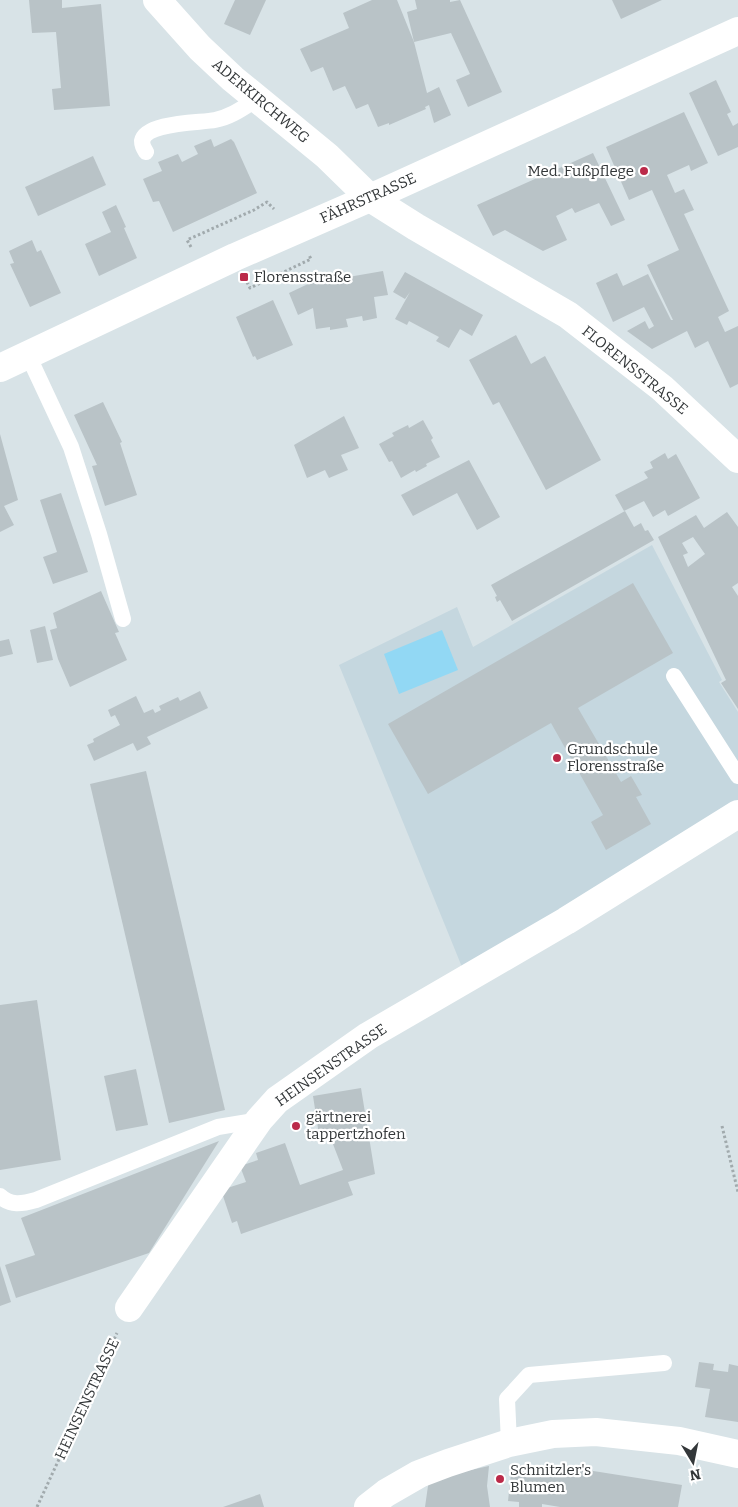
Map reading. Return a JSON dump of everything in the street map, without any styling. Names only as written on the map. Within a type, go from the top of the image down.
[{"type":"street","name":"ADERKIRCHWEG","points":[[157,0],[200,48],[233,79],[326,156],[370,198]]},
{"type":"street","name":"FÄHRSTRASSE","points":[[0,368],[235,257],[370,198],[738,31]]},
{"type":"street","name":"FLORENSSTRASSE","points":[[370,198],[416,227],[568,315],[662,388],[738,459]]},
{"type":"street","name":"HEINSENSTRASSE","points":[[129,1308],[259,1120],[277,1100],[368,1036],[566,921],[738,814]]},
{"type":"street","points":[[368,1507],[419,1474],[509,1443],[553,1434],[596,1432],[679,1441],[738,1454]]},
{"type":"lane","points":[[146,152],[142,143],[148,132],[153,129],[216,120],[236,113],[257,99]]},
{"type":"lane","points":[[28,355],[71,447],[99,534],[123,619]]},
{"type":"lane","points":[[674,676],[738,776]]},
{"type":"lane","points":[[0,1196],[5,1201],[21,1204],[218,1127],[259,1120]]},
{"type":"lane","points":[[509,1443],[507,1399],[529,1375],[664,1364]]},
{"type":"path","points":[[187,240],[254,210],[267,202],[274,209]]},
{"type":"path","points":[[250,288],[311,259]]},
{"type":"path","points":[[722,1126],[738,1192]]},
{"type":"path","name":"HEINSENSTRASSE","points":[[37,1507],[129,1308]]},
{"type":"shaded area","name":"Grundschule Florensstraße","points":[[652,545],[722,680],[719,682],[738,712],[738,804],[462,967],[339,665],[457,607],[473,647]]},
{"type":"shaded area","points":[[442,630],[458,670],[399,694],[384,654]]},
{"type":"building","points":[[29,0],[62,0],[62,8],[101,4],[110,106],[54,110],[52,89],[61,88],[56,32],[32,33]]},
{"type":"building","points":[[235,0],[266,0],[250,35],[224,24]]},
{"type":"building","points":[[372,0],[397,0],[414,42],[427,93],[439,87],[451,115],[434,123],[429,105],[425,107],[426,109],[389,125],[389,123],[378,127],[368,104],[356,109],[345,86],[333,91],[323,67],[311,72],[300,49],[349,28],[343,13]]},
{"type":"building","points":[[415,0],[450,0],[450,2],[460,0],[502,92],[468,107],[456,80],[470,74],[451,33],[414,42],[407,12],[417,9]]},
{"type":"building","points":[[612,0],[662,0],[621,19]]},
{"type":"building","points":[[716,80],[731,112],[727,114],[733,126],[738,123],[738,147],[718,156],[689,93]]},
{"type":"building","points":[[684,112],[708,163],[691,171],[689,165],[667,175],[675,193],[684,189],[694,210],[684,214],[729,311],[718,317],[725,332],[738,326],[738,384],[730,388],[708,341],[695,348],[687,331],[652,349],[627,331],[645,321],[649,329],[654,326],[644,307],[613,322],[596,283],[617,273],[623,286],[648,274],[671,320],[673,320],[647,265],[679,250],[652,190],[629,200],[606,147]]},
{"type":"building","points":[[211,139],[214,147],[231,139],[234,142],[257,193],[173,232],[159,201],[153,202],[143,179],[162,171],[158,162],[178,154],[182,162],[198,154],[194,146]]},
{"type":"building","points":[[593,153],[625,220],[611,226],[599,203],[575,213],[572,208],[556,216],[567,240],[543,251],[505,230],[493,236],[477,205]]},
{"type":"building","points":[[93,156],[106,185],[38,216],[25,187]]},
{"type":"building","points":[[116,205],[137,258],[99,276],[85,244],[111,232],[102,212]]},
{"type":"building","points":[[32,240],[37,252],[41,250],[61,293],[30,307],[10,264],[14,263],[9,251]]},
{"type":"building","points":[[383,271],[388,295],[374,297],[377,318],[363,321],[362,316],[346,319],[348,327],[330,330],[330,327],[316,329],[313,308],[298,315],[289,293],[308,284]]},
{"type":"building","points":[[405,272],[483,315],[472,336],[460,329],[449,348],[436,341],[439,337],[409,321],[407,325],[395,319],[410,292],[405,299],[393,292]]},
{"type":"building","points":[[273,300],[293,345],[257,360],[255,356],[253,357],[236,317]]},
{"type":"building","points":[[516,335],[531,364],[545,356],[601,460],[546,490],[499,402],[493,405],[469,360]]},
{"type":"building","points":[[103,402],[122,442],[120,443],[137,495],[105,506],[92,466],[97,465],[74,415]]},
{"type":"building","points":[[344,416],[359,448],[341,455],[348,470],[329,478],[325,470],[307,478],[294,445]]},
{"type":"building","points":[[423,420],[433,438],[431,440],[440,457],[416,472],[415,470],[401,478],[392,461],[389,462],[379,444],[394,436],[392,433],[408,425],[409,428]]},
{"type":"building","points":[[0,434],[18,500],[4,506],[14,525],[0,532]]},
{"type":"building","points":[[665,453],[668,459],[676,454],[700,498],[668,516],[665,510],[653,517],[644,501],[624,511],[615,495],[648,478],[644,472],[653,468],[650,462]]},
{"type":"building","points":[[469,460],[500,517],[477,530],[457,493],[413,516],[401,495]]},
{"type":"building","points":[[61,493],[88,572],[53,584],[43,557],[57,552],[40,500]]},
{"type":"building","points":[[625,511],[634,527],[641,523],[645,531],[648,530],[654,540],[512,621],[500,600],[497,602],[495,597],[497,596],[491,585]]},
{"type":"building","points":[[727,512],[738,527],[738,583],[732,587],[738,596],[738,709],[721,683],[726,680],[658,537],[696,515],[704,528]],"holes":[[[693,537],[705,554],[688,567],[683,555],[688,553],[682,543]]]},
{"type":"building","points":[[633,583],[673,653],[578,708],[621,782],[631,776],[642,795],[636,797],[651,824],[606,850],[591,822],[603,815],[551,723],[428,794],[388,724]]},
{"type":"building","points":[[101,591],[119,632],[115,633],[127,660],[70,687],[58,659],[50,630],[57,628],[53,613]]},
{"type":"building","points":[[45,626],[53,660],[37,663],[30,630]]},
{"type":"building","points":[[9,639],[13,654],[0,657],[0,641]]},
{"type":"building","points":[[200,691],[208,708],[147,737],[151,744],[137,751],[133,743],[94,761],[87,745],[94,742],[93,739],[120,725],[115,715],[111,717],[108,710],[136,696],[144,713],[153,709],[155,713],[161,710],[159,706],[178,697],[180,701]]},
{"type":"building","points":[[146,771],[225,1110],[169,1123],[90,784]]},
{"type":"building","points":[[37,1000],[61,1160],[0,1170],[0,1005]]},
{"type":"building","points":[[136,1069],[148,1125],[116,1131],[104,1076]]},
{"type":"building","points":[[361,1088],[375,1174],[348,1182],[353,1195],[241,1234],[237,1221],[232,1223],[221,1190],[246,1182],[240,1166],[258,1160],[256,1153],[285,1143],[300,1185],[343,1170],[331,1139],[320,1141],[313,1096]]},
{"type":"building","points":[[219,1141],[149,1253],[16,1298],[5,1265],[35,1255],[21,1218]]},
{"type":"building","points":[[0,1266],[11,1302],[0,1306]]},
{"type":"building","points":[[699,1362],[714,1364],[713,1370],[728,1372],[729,1364],[738,1366],[738,1422],[705,1417],[710,1389],[695,1387]]},
{"type":"building","points":[[512,1464],[548,1469],[549,1464],[682,1485],[678,1507],[560,1507],[542,1504],[542,1507],[519,1507],[519,1502],[508,1501]]},
{"type":"building","points":[[489,1466],[487,1486],[490,1507],[425,1507],[429,1479]]},
{"type":"building","points":[[260,1494],[264,1507],[223,1507]]},
{"type":"place","name":"Med. Fußpflege","points":[[644,171]]},
{"type":"place","name":"Florensstraße","points":[[244,277]]},
{"type":"place","name":"Grundschule Florensstraße","points":[[557,758]]},
{"type":"place","name":"gärtnerei tappertzhofen","points":[[296,1126]]},
{"type":"place","name":"Schnitzler's Blumen","points":[[500,1479]]}]
